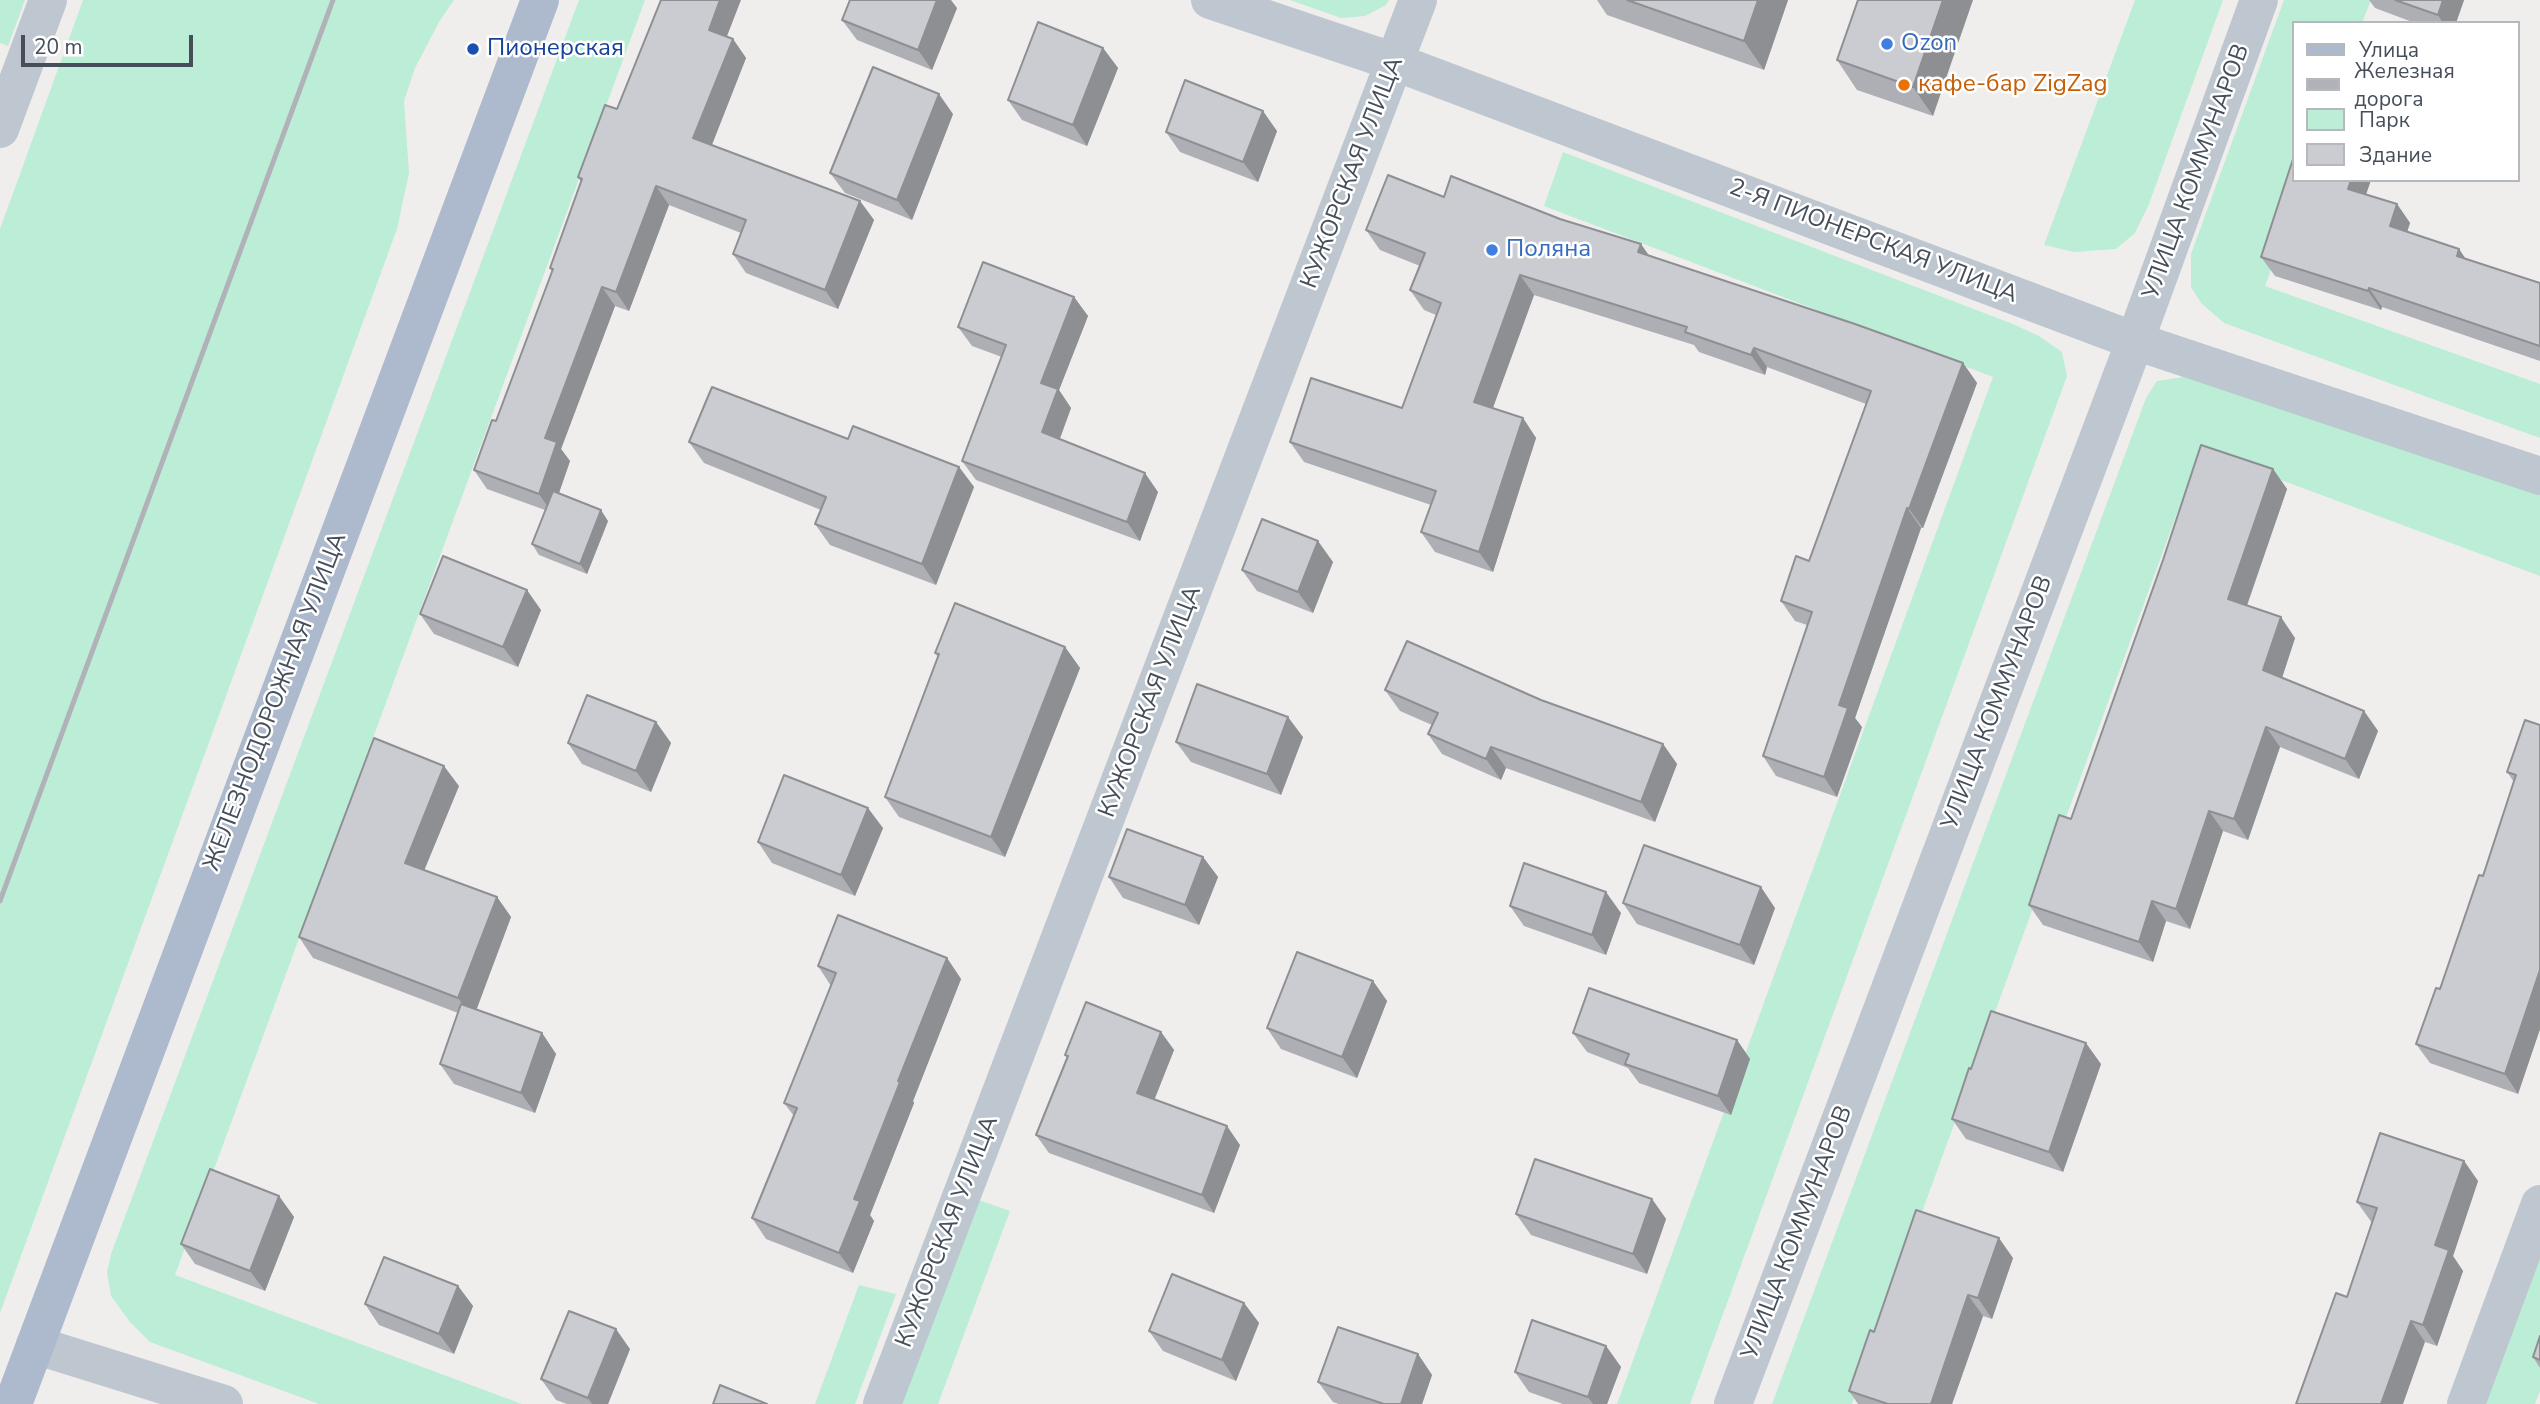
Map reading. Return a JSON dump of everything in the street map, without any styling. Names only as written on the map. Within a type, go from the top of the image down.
[{"type":"main road","name":"ЖЕЛЕЗНОДОРОЖНАЯ УЛИЦА","points":[[13,1404],[540,0]]},
{"type":"street","points":[[0,129],[12,59],[48,0]]},
{"type":"street","name":"2-Я ПИОНЕРСКАЯ УЛИЦА","points":[[1210,0],[1395,62],[2135,341],[2540,476]]},
{"type":"street","name":"КУЖОРСКАЯ УЛИЦА","points":[[882,1404],[1418,0]]},
{"type":"street","name":"УЛИЦА КОММУНАРОВ","points":[[1733,1404],[2135,341],[2259,0]]},
{"type":"street","points":[[2466,1404],[2540,1204]]},
{"type":"street","points":[[35,1345],[224,1404]]},
{"type":"green space","points":[[0,0],[25,0],[8,46],[0,43]]},
{"type":"green space","points":[[83,0],[454,0],[415,68],[404,101],[409,173],[397,229],[0,1313],[0,229]]},
{"type":"green space","points":[[579,0],[645,0],[175,1275],[522,1404],[319,1404],[150,1342],[130,1322],[111,1296],[107,1272],[111,1254]]},
{"type":"green space","points":[[1290,0],[1389,0],[1386,5],[1365,16],[1341,18]]},
{"type":"green space","points":[[2135,0],[2223,0],[2149,204],[2135,233],[2116,249],[2074,252],[2044,245]]},
{"type":"green space","points":[[2284,0],[2371,0],[2363,21],[2292,21],[2292,182],[2303,182],[2265,286],[2540,384],[2540,438],[2224,323],[2201,303],[2191,287],[2191,254]]},
{"type":"green space","points":[[1563,152],[2013,324],[2039,336],[2062,352],[2067,376],[1690,1404],[1617,1404],[1993,377],[1544,206]]},
{"type":"green space","points":[[2183,377],[2540,493],[2540,576],[2200,450],[1852,1404],[1772,1404],[2146,398],[2157,381]]},
{"type":"green space","points":[[976,1199],[1010,1211],[938,1404],[898,1404]]},
{"type":"green space","points":[[2540,1234],[2540,1391],[2535,1404],[2475,1404]]},
{"type":"green space","points":[[859,1285],[896,1294],[855,1404],[815,1404]]},
{"type":"building","points":[[661,0],[720,0],[709,30],[733,39],[693,138],[860,201],[825,290],[733,254],[746,220],[656,186],[616,292],[602,287],[545,438],[557,442],[539,494],[474,470],[492,420],[496,421],[553,269],[550,268],[582,179],[578,177],[605,105],[617,109]]},
{"type":"building","points":[[850,0],[937,0],[918,50],[842,20]]},
{"type":"building","points":[[1627,0],[1758,0],[1744,41]]},
{"type":"building","points":[[1858,0],[1943,0],[1913,87],[1837,60]]},
{"type":"building","points":[[2395,0],[2443,0],[2438,15]]},
{"type":"building","points":[[1038,22],[1103,48],[1073,125],[1008,100]]},
{"type":"building","points":[[873,67],[939,94],[897,200],[830,173]]},
{"type":"building","points":[[1185,80],[1263,111],[1243,162],[1166,132]]},
{"type":"building","points":[[2292,162],[2292,182],[2350,182],[2348,189],[2397,204],[2390,226],[2459,249],[2457,256],[2540,283],[2540,346],[2369,288],[2368,291],[2261,257]]},
{"type":"building","points":[[1388,175],[1444,197],[1451,176],[1560,219],[1641,244],[1638,252],[1963,363],[1909,509],[1907,508],[1839,705],[1848,708],[1824,777],[1763,756],[1812,612],[1781,601],[1796,556],[1809,561],[1871,391],[1754,348],[1751,355],[1685,332],[1687,327],[1520,275],[1474,402],[1523,418],[1479,552],[1421,532],[1436,491],[1290,442],[1311,378],[1402,408],[1441,303],[1410,290],[1425,253],[1366,230]]},
{"type":"building","points":[[983,262],[1074,297],[1041,383],[1058,389],[1042,432],[1145,473],[1127,522],[962,461],[1006,345],[958,327]]},
{"type":"building","points":[[712,387],[848,439],[853,426],[959,467],[922,564],[815,524],[826,497],[689,442]]},
{"type":"building","points":[[2201,445],[2273,469],[2228,599],[2281,617],[2263,670],[2364,711],[2345,759],[2266,727],[2234,819],[2209,811],[2176,909],[2152,901],[2139,942],[2029,905],[2059,815],[2071,819]]},
{"type":"building","points":[[553,491],[601,510],[580,564],[532,544]]},
{"type":"building","points":[[1262,519],[1318,541],[1298,592],[1242,570]]},
{"type":"building","points":[[443,556],[527,590],[503,647],[420,614]]},
{"type":"building","points":[[955,603],[1065,647],[991,837],[885,797],[939,654],[935,653]]},
{"type":"building","points":[[1407,641],[1541,700],[1663,744],[1641,802],[1491,747],[1486,759],[1428,734],[1438,713],[1385,690]]},
{"type":"building","points":[[1197,684],[1288,717],[1267,774],[1176,742]]},
{"type":"building","points":[[587,695],[656,722],[636,771],[568,743]]},
{"type":"building","points":[[2525,720],[2540,725],[2540,970],[2505,1074],[2416,1044],[2436,988],[2440,989],[2479,875],[2483,876],[2516,775],[2507,772]]},
{"type":"building","points":[[374,738],[444,766],[405,863],[497,897],[458,998],[299,937]]},
{"type":"building","points":[[784,775],[868,808],[841,875],[758,842]]},
{"type":"building","points":[[1127,829],[1203,857],[1185,905],[1109,877]]},
{"type":"building","points":[[1644,845],[1761,887],[1740,945],[1623,903]]},
{"type":"building","points":[[1524,863],[1606,892],[1592,935],[1510,906]]},
{"type":"building","points":[[838,915],[947,958],[854,1199],[860,1201],[839,1253],[752,1218],[797,1108],[784,1103],[836,973],[818,966]]},
{"type":"building","points":[[1297,952],[1373,981],[1342,1057],[1267,1028]]},
{"type":"building","points":[[1589,988],[1737,1040],[1718,1096],[1625,1064],[1629,1054],[1573,1033]]},
{"type":"building","points":[[1086,1002],[1161,1032],[1137,1093],[1227,1126],[1202,1195],[1036,1135],[1068,1056],[1065,1055]]},
{"type":"building","points":[[461,1004],[542,1033],[521,1093],[440,1064]]},
{"type":"building","points":[[1991,1011],[2086,1043],[2049,1152],[1952,1119]]},
{"type":"building","points":[[2380,1133],[2464,1161],[2435,1245],[2449,1250],[2423,1325],[2411,1321],[2381,1404],[2296,1404],[2336,1293],[2347,1297],[2377,1208],[2357,1202]]},
{"type":"building","points":[[1535,1159],[1652,1199],[1633,1254],[1516,1214]]},
{"type":"building","points":[[210,1169],[279,1196],[250,1271],[181,1244]]},
{"type":"building","points":[[1916,1210],[1999,1238],[1978,1298],[1968,1295],[1931,1404],[1888,1404],[1849,1391],[1870,1330],[1874,1332]]},
{"type":"building","points":[[384,1257],[458,1286],[439,1334],[365,1304]]},
{"type":"building","points":[[1172,1274],[1244,1303],[1222,1360],[1149,1331]]},
{"type":"building","points":[[569,1311],[616,1329],[588,1398],[541,1379]]},
{"type":"building","points":[[1532,1320],[1606,1346],[1588,1397],[1515,1372]]},
{"type":"building","points":[[1338,1327],[1418,1354],[1401,1404],[1384,1404],[1318,1382]]},
{"type":"building","points":[[2540,1336],[2540,1360],[2533,1357]]},
{"type":"building","points":[[720,1385],[767,1404],[713,1404]]},
{"type":"railway","points":[[0,901],[333,0]]},
{"type":"place","name":"Ozon","points":[[1887,44]]},
{"type":"place","name":"Пионерская","points":[[473,49]]},
{"type":"place","name":"кафе-бар ZigZag","points":[[1904,85]]},
{"type":"place","name":"Поляна","points":[[1492,250]]}]
